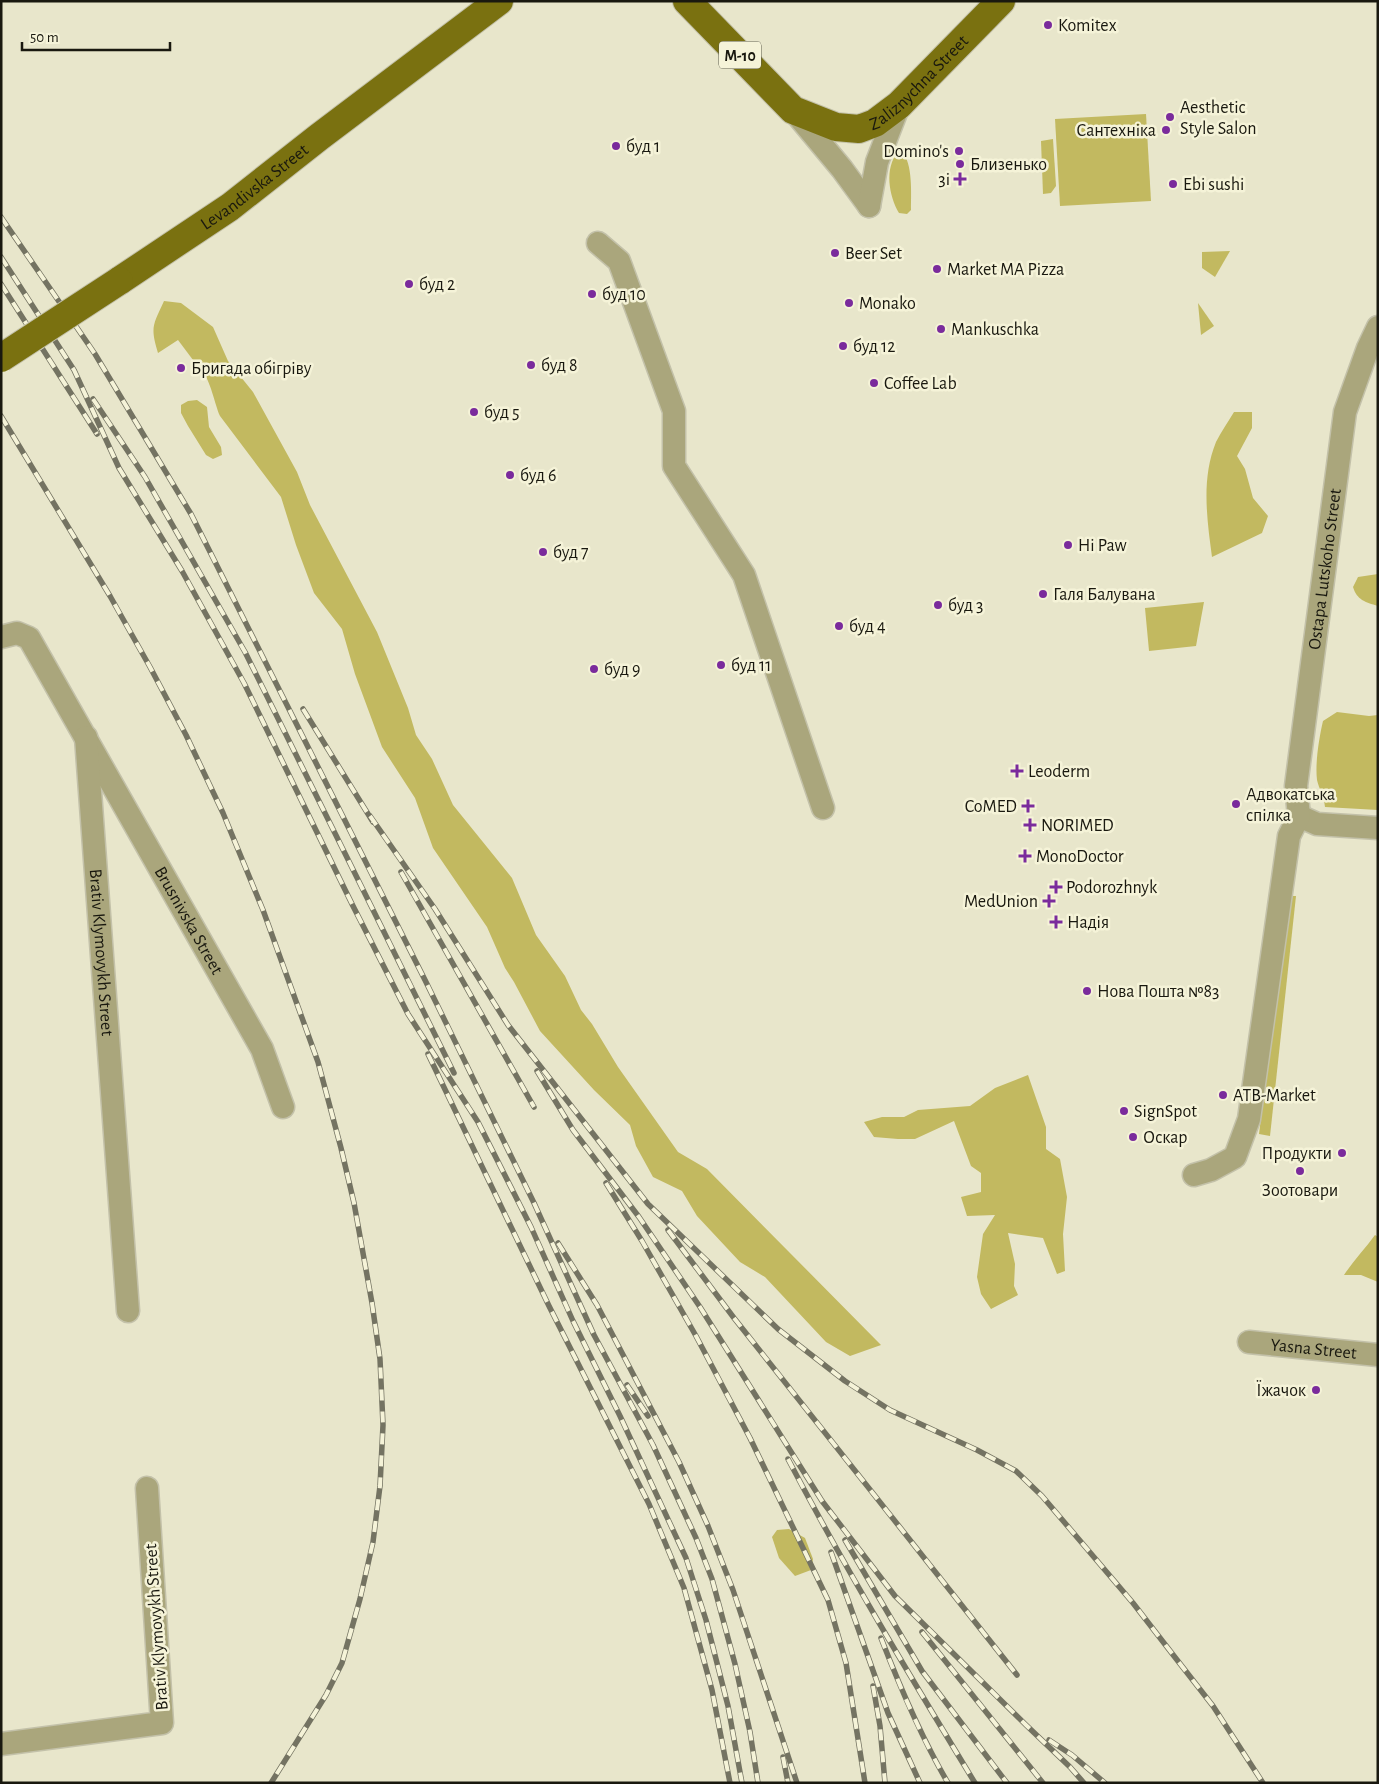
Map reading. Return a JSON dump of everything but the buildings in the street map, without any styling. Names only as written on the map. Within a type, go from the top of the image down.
[{"type":"main road","name":"Levandivska Street","points":[[1,358],[230,207],[499,1]]},
{"type":"main road","name":"Zaliznychna Street","points":[[687,1],[793,110],[836,127],[859,129],[875,124],[899,105],[1001,1]]},
{"type":"street","points":[[793,110],[842,169],[869,206],[877,162],[899,105]]},
{"type":"street","points":[[598,243],[619,261],[674,411],[674,466],[744,575],[823,808]]},
{"type":"street","name":"Ostapa Lutskoho Street","points":[[1298,816],[1296,786],[1345,412],[1368,348],[1378,327]]},
{"type":"street","name":"Brativ Klymovykh Street","points":[[1,637],[17,633],[29,638],[86,737],[128,1311]]},
{"type":"street","name":"Brusnivska Street","points":[[86,737],[262,1049],[283,1108]]},
{"type":"street","points":[[1194,1175],[1211,1170],[1235,1157],[1249,1119],[1288,836],[1298,816],[1317,824],[1378,828]]},
{"type":"street","name":"Yasna Street","points":[[1248,1342],[1378,1355]]},
{"type":"street","name":"Brativ Klymovykh Street","points":[[1,1744],[162,1723],[147,1488]]},
{"type":"shaded area","points":[[1146,114],[1151,201],[1060,206],[1055,119]]},
{"type":"shaded area","points":[[1053,139],[1056,186],[1051,193],[1043,194],[1041,141]]},
{"type":"shaded area","points":[[898,152],[902,152],[906,157],[910,171],[911,210],[907,214],[899,213],[891,190],[891,166]]},
{"type":"shaded area","points":[[1230,251],[1215,277],[1202,268],[1202,252]]},
{"type":"shaded area","points":[[164,301],[181,303],[213,327],[228,361],[253,392],[297,472],[310,505],[377,632],[408,708],[416,735],[432,759],[453,805],[512,878],[536,935],[565,976],[581,1010],[592,1024],[618,1067],[678,1152],[707,1169],[881,1345],[850,1356],[826,1342],[765,1277],[740,1262],[697,1216],[682,1191],[653,1177],[636,1146],[630,1125],[594,1090],[540,1031],[505,968],[487,927],[433,848],[415,798],[382,747],[355,674],[342,629],[314,593],[281,497],[220,416],[205,375],[178,340],[158,353],[153,331]]},
{"type":"shaded area","points":[[1198,303],[1214,326],[1201,335]]},
{"type":"shaded area","points":[[197,400],[207,407],[209,427],[221,447],[222,455],[213,459],[206,455],[181,413],[181,405],[188,401]]},
{"type":"shaded area","points":[[1234,412],[1252,412],[1252,428],[1237,456],[1245,469],[1253,498],[1268,516],[1262,533],[1212,557],[1206,499],[1208,470],[1216,442]]},
{"type":"shaded area","points":[[1378,574],[1378,606],[1362,600],[1353,587],[1358,577]]},
{"type":"shaded area","points":[[1204,602],[1196,646],[1149,651],[1145,608]]},
{"type":"shaded area","points":[[1337,712],[1369,716],[1378,715],[1378,810],[1325,807],[1317,780],[1318,750],[1323,721]]},
{"type":"shaded area","points":[[1289,896],[1296,896],[1270,1136],[1259,1134]]},
{"type":"shaded area","points":[[1028,1075],[1046,1127],[1046,1149],[1060,1159],[1067,1197],[1063,1234],[1065,1271],[1057,1274],[1043,1238],[1008,1233],[1015,1264],[1014,1286],[1018,1295],[991,1309],[981,1294],[977,1277],[983,1234],[995,1215],[967,1216],[961,1197],[981,1192],[981,1173],[971,1166],[954,1121],[915,1139],[874,1137],[864,1122],[882,1117],[904,1117],[918,1110],[970,1106],[995,1088]]},
{"type":"shaded area","points":[[1375,1235],[1378,1237],[1378,1282],[1361,1275],[1344,1275],[1351,1265]]},
{"type":"shaded area","points":[[789,1529],[805,1538],[813,1559],[811,1570],[795,1576],[779,1558],[772,1537],[777,1530]]},
{"type":"railway","points":[[1,217],[95,354],[191,514],[425,980],[534,1203],[594,1335],[653,1445],[696,1538],[712,1579],[735,1664],[750,1732],[758,1783]]},
{"type":"railway","points":[[1,257],[74,370],[119,468],[182,571],[244,683],[408,1014],[478,1122],[531,1227],[573,1321],[620,1416],[686,1558],[706,1620],[728,1706],[742,1783]]},
{"type":"railway","points":[[1,284],[97,434]]},
{"type":"railway","points":[[93,399],[145,477],[245,652],[454,1073]]},
{"type":"railway","points":[[1,416],[110,596],[150,667],[186,735],[223,813],[263,910],[318,1062],[354,1203],[380,1359],[383,1425],[380,1486],[373,1542],[360,1599],[342,1663],[326,1695],[271,1783]]},
{"type":"railway","points":[[303,709],[373,822]]},
{"type":"railway","points":[[370,816],[435,909],[508,1025],[648,1204],[778,1329],[845,1381],[890,1410],[977,1450],[1016,1471],[1042,1496],[1133,1603],[1213,1706],[1263,1783]]},
{"type":"railway","points":[[401,872],[534,1107]]},
{"type":"railway","points":[[428,1054],[549,1306],[649,1504],[684,1588],[712,1690],[730,1783]]},
{"type":"railway","points":[[537,1071],[573,1130],[639,1217],[700,1307],[822,1501],[895,1596],[1070,1767],[1084,1783]]},
{"type":"railway","points":[[606,1183],[642,1241],[696,1336],[750,1438],[828,1600],[846,1663],[865,1783]]},
{"type":"railway","points":[[668,1230],[734,1318],[1017,1675]]},
{"type":"railway","points":[[558,1243],[597,1305],[679,1462],[708,1526],[733,1590],[797,1783]]},
{"type":"railway","points":[[627,1385],[648,1416]]},
{"type":"railway","points":[[788,1459],[856,1582],[975,1783]]},
{"type":"railway","points":[[845,1540],[922,1671],[1007,1783]]},
{"type":"railway","points":[[831,1552],[888,1713],[920,1783]]},
{"type":"railway","points":[[922,1632],[1043,1783]]},
{"type":"railway","points":[[881,1638],[911,1712],[948,1783]]},
{"type":"railway","points":[[873,1686],[880,1726],[885,1783]]},
{"type":"railway","points":[[1049,1740],[1072,1755],[1105,1783]]},
{"type":"railway","points":[[783,1757],[788,1783]]},
{"type":"place","name":"Komitex","points":[[1048,25]]},
{"type":"place","name":"Aesthetic Style Salon","points":[[1170,117]]},
{"type":"place","name":"Сантехніка","points":[[1166,130]]},
{"type":"place","name":"буд 1","points":[[616,146]]},
{"type":"place","name":"Domino's","points":[[959,151]]},
{"type":"place","name":"Близенько","points":[[960,164]]},
{"type":"place","name":"3i","points":[[960,179]]},
{"type":"place","name":"Ebi sushi","points":[[1173,184]]},
{"type":"place","name":"Beer Set","points":[[835,253]]},
{"type":"place","name":"Market MA Pizza","points":[[937,269]]},
{"type":"place","name":"буд 2","points":[[409,284]]},
{"type":"place","name":"буд 10","points":[[592,294]]},
{"type":"place","name":"Monako","points":[[849,303]]},
{"type":"place","name":"Mankuschka","points":[[941,329]]},
{"type":"place","name":"буд 12","points":[[843,346]]},
{"type":"place","name":"буд 8","points":[[531,365]]},
{"type":"place","name":"Бригада обігріву","points":[[181,368]]},
{"type":"place","name":"Coffee Lab","points":[[874,383]]},
{"type":"place","name":"буд 5","points":[[474,412]]},
{"type":"place","name":"буд 6","points":[[510,475]]},
{"type":"place","name":"Hi Paw","points":[[1068,545]]},
{"type":"place","name":"буд 7","points":[[543,552]]},
{"type":"place","name":"Галя Балувана","points":[[1043,594]]},
{"type":"place","name":"буд 3","points":[[938,605]]},
{"type":"place","name":"буд 4","points":[[839,626]]},
{"type":"place","name":"буд 11","points":[[721,665]]},
{"type":"place","name":"буд 9","points":[[594,669]]},
{"type":"place","name":"Leoderm","points":[[1017,771]]},
{"type":"place","name":"Адвокатська спілка","points":[[1236,804]]},
{"type":"place","name":"CoMED","points":[[1028,806]]},
{"type":"place","name":"NORIMED","points":[[1030,825]]},
{"type":"place","name":"MonoDoctor","points":[[1025,856]]},
{"type":"place","name":"Podorozhnyk","points":[[1056,887]]},
{"type":"place","name":"MedUnion","points":[[1049,901]]},
{"type":"place","name":"Надія","points":[[1056,922]]},
{"type":"place","name":"Нова Пошта №83","points":[[1087,991]]},
{"type":"place","name":"ATB-Market","points":[[1223,1095]]},
{"type":"place","name":"SignSpot","points":[[1124,1111]]},
{"type":"place","name":"Оскар","points":[[1133,1137]]},
{"type":"place","name":"Продукти","points":[[1342,1153]]},
{"type":"place","name":"Зоотовари","points":[[1300,1171]]},
{"type":"place","name":"Їжачок","points":[[1316,1390]]}]
